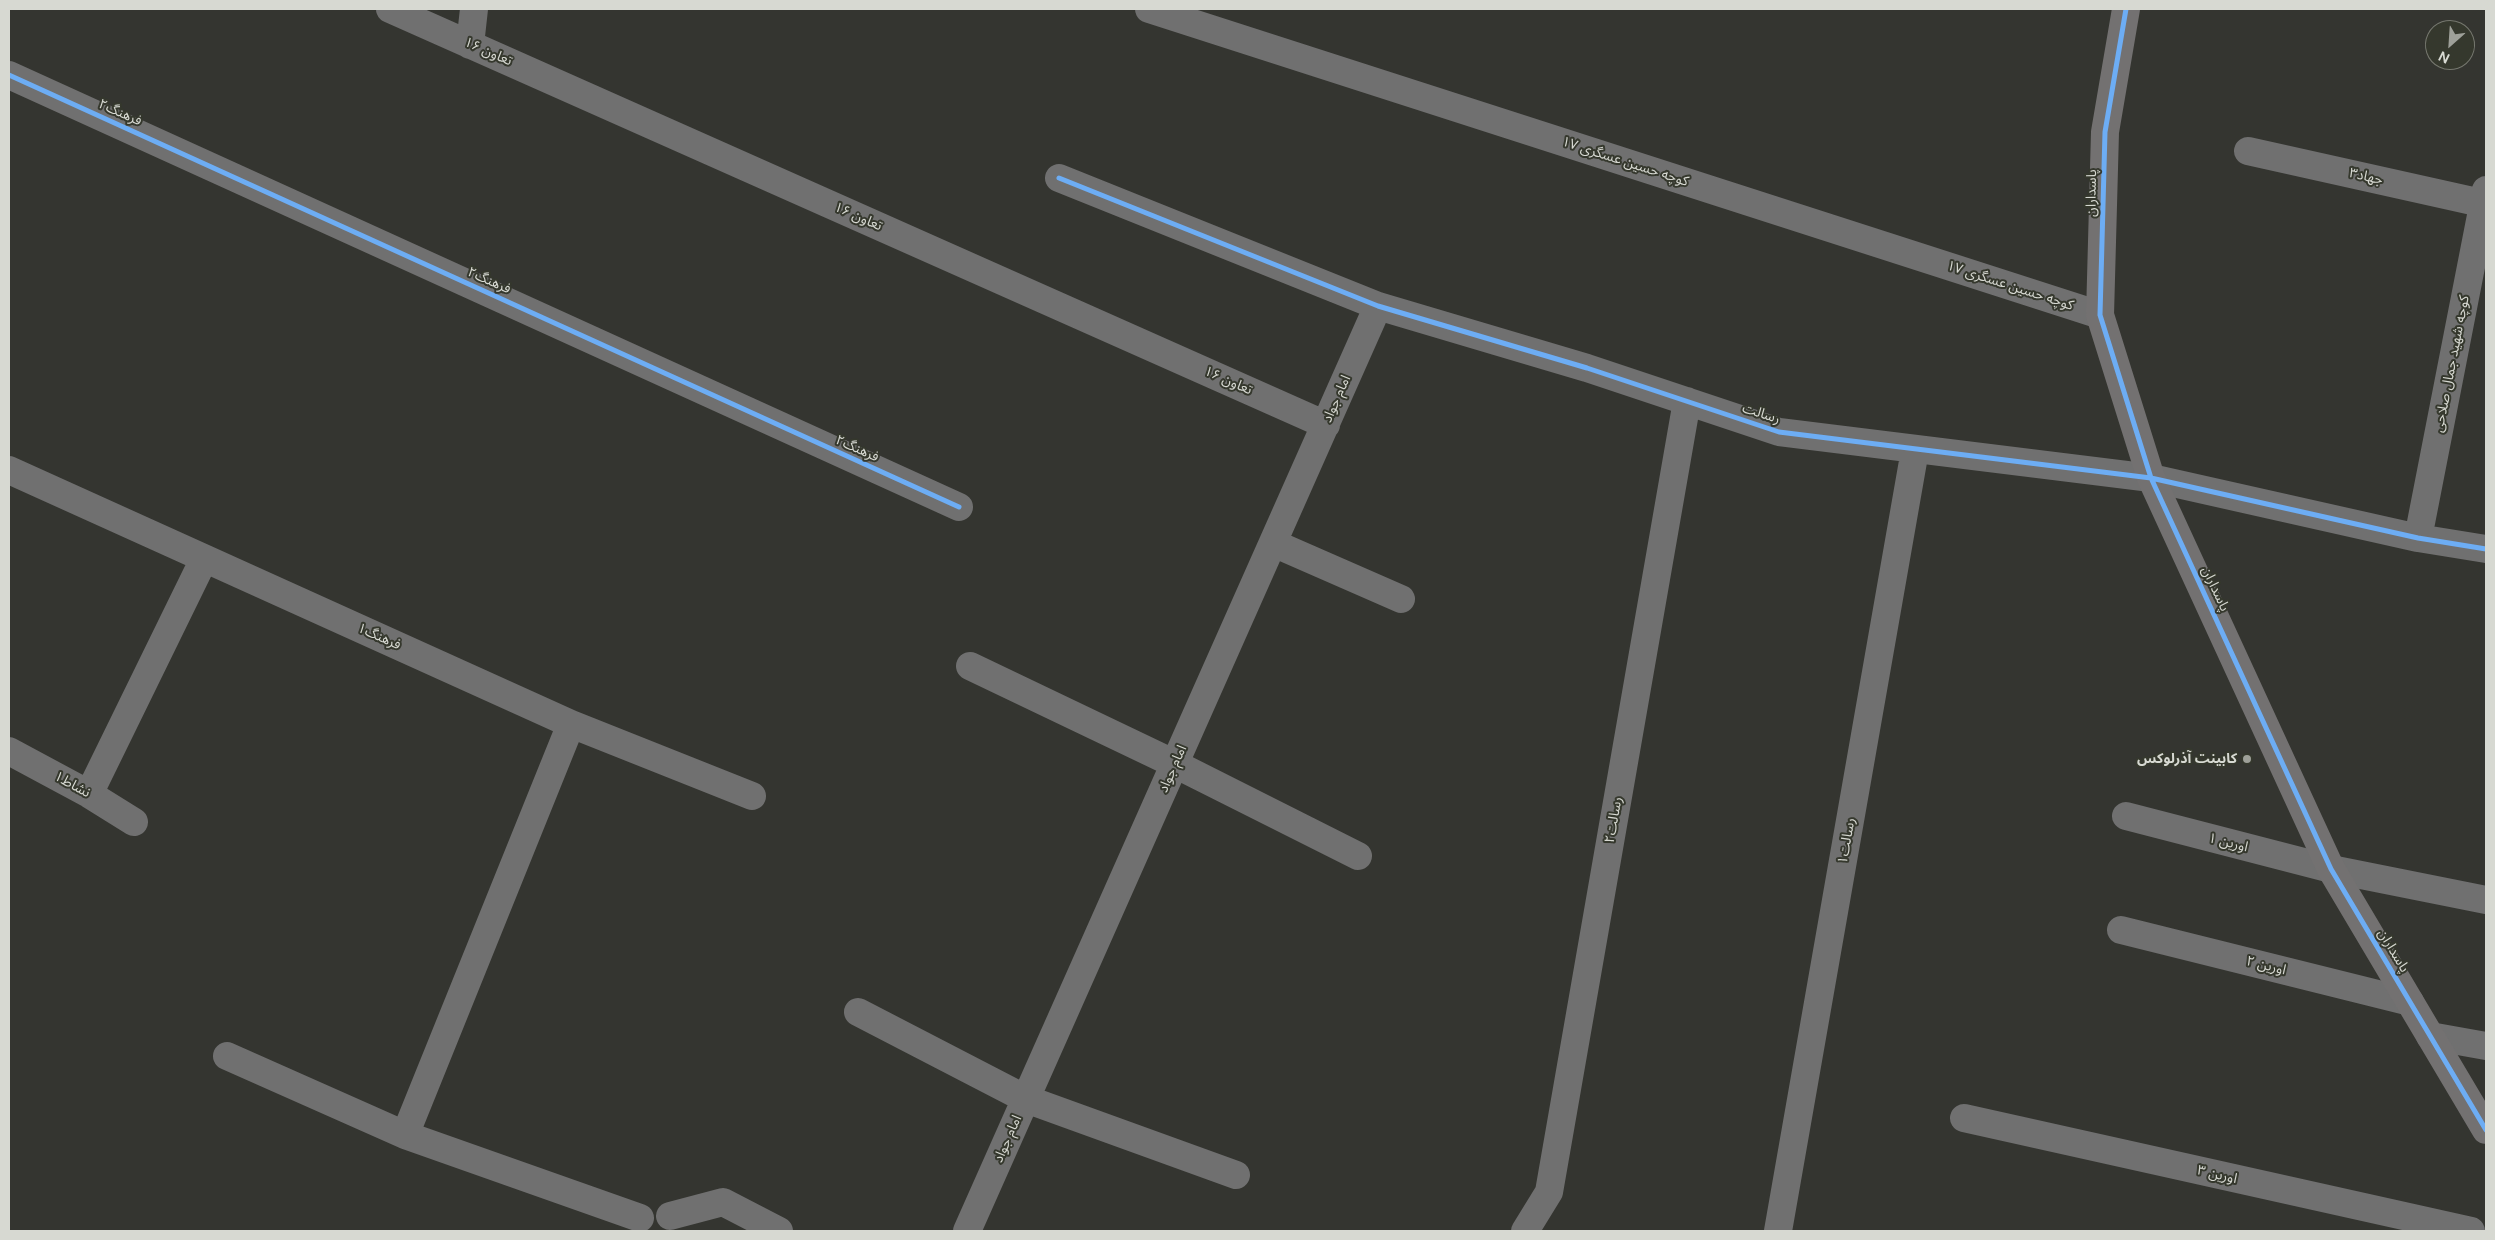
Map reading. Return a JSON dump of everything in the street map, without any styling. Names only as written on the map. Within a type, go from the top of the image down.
[{"type":"street","name":"تعاون ۱۶","points":[[390,9],[1326,425]]},
{"type":"street","points":[[470,45],[474,9]]},
{"type":"street","name":"کوچه حسین عسگری ۱۷","points":[[1149,9],[2100,315]]},
{"type":"street","name":"پاسداران","points":[[2126,9],[2105,132],[2100,315],[2151,478],[2330,869],[2486,1130]]},
{"type":"street","name":"فرهنگ۲","points":[[9,75],[960,507]]},
{"type":"street","name":"جهاد۳","points":[[2248,151],[2485,199]]},
{"type":"street","name":"رسالت","points":[[1059,178],[1378,306],[1587,368],[1779,432],[2151,478],[2418,538],[2486,549]]},
{"type":"street","name":"کوچه شهید جمال صلاحی","points":[[2418,538],[2485,199]]},
{"type":"street","name":"امام جواد","points":[[967,1231],[1378,306]]},
{"type":"street","name":"رسالت۲","points":[[1524,1231],[1550,1192],[1687,402]]},
{"type":"street","name":"رسالت۱","points":[[1778,1231],[1915,450]]},
{"type":"street","name":"فرهنگ۱","points":[[9,470],[571,724],[752,796]]},
{"type":"street","points":[[1273,543],[1401,599]]},
{"type":"street","points":[[89,794],[204,559]]},
{"type":"street","points":[[970,666],[1175,764],[1358,856]]},
{"type":"street","points":[[405,1135],[571,724]]},
{"type":"street","name":"نشاط۱","points":[[9,750],[89,794],[134,822]]},
{"type":"street","name":"اورین ۱","points":[[2126,816],[2330,869],[2486,900]]},
{"type":"street","name":"اورین ۲","points":[[2121,930],[2410,1002]]},
{"type":"street","points":[[858,1012],[1026,1099],[1236,1174]]},
{"type":"street","points":[[2430,1036],[2486,1046]]},
{"type":"street","points":[[226,1056],[405,1135],[640,1218]]},
{"type":"street","name":"اورین ۳","points":[[1964,1118],[2471,1231]]},
{"type":"street","points":[[670,1216],[723,1202],[779,1231]]},
{"type":"cycle path","points":[[2126,9],[2105,132],[2100,315],[2151,478],[2331,869],[2486,1130]]},
{"type":"cycle path","points":[[9,75],[959,507]]},
{"type":"cycle path","points":[[1059,178],[1378,306],[1587,368],[1779,432],[2151,478],[2418,538],[2486,549]]},
{"type":"place","name":"کابینت آذرلوکس","points":[[2247,759]]}]
